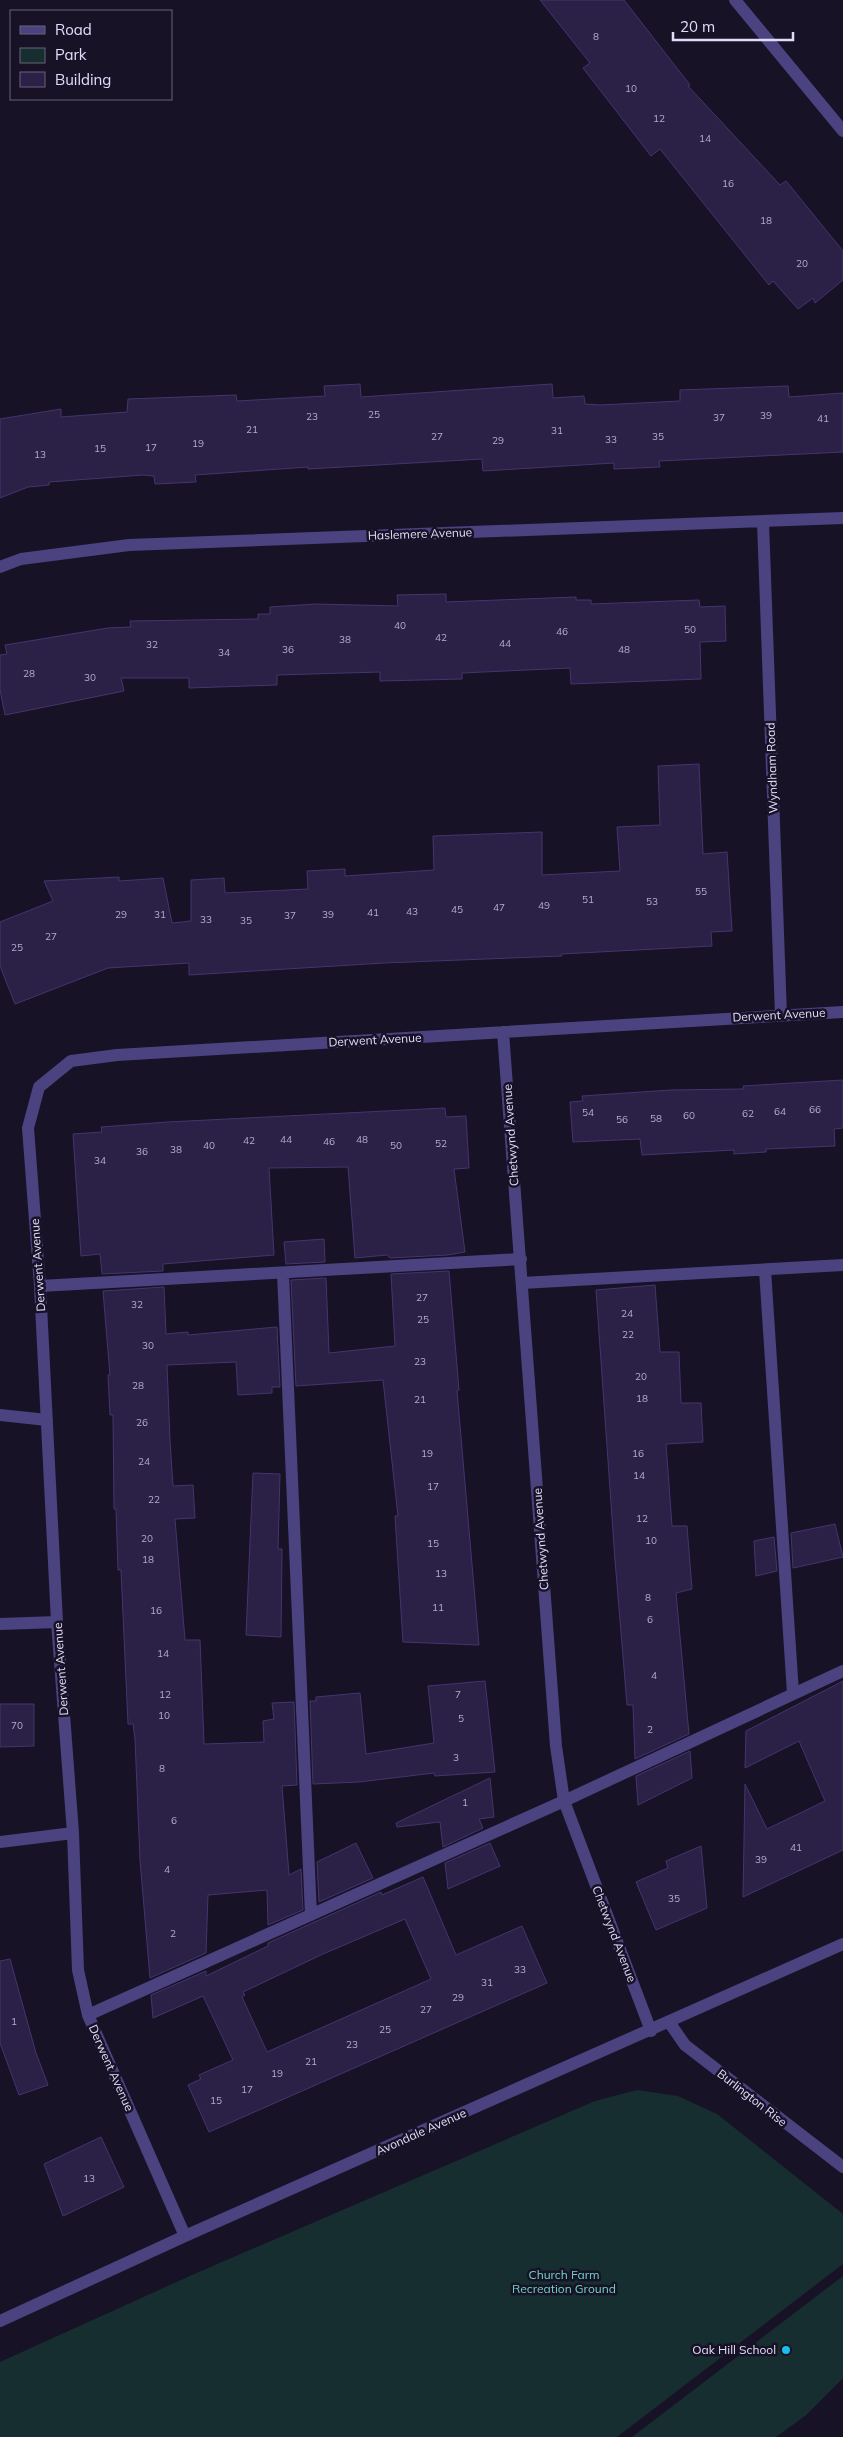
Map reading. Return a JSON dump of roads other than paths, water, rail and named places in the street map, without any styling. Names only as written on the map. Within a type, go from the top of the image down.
[{"type":"street","points":[[735,0],[843,131]]},
{"type":"street","name":"Haslemere Avenue","points":[[0,567],[22,559],[129,545],[843,518]]},
{"type":"street","name":"Wyndham Road","points":[[763,522],[780,1015]]},
{"type":"street","name":"Derwent Avenue","points":[[186,2236],[88,2015],[78,1970],[72,1833],[57,1622],[40,1286],[28,1128],[39,1087],[71,1061],[116,1055],[843,1012]]},
{"type":"street","name":"Chetwynd Avenue","points":[[503,1032],[556,1746],[564,1802],[651,2030]]},
{"type":"street","points":[[40,1286],[520,1259]]},
{"type":"street","points":[[522,1283],[843,1265]]},
{"type":"street","points":[[765,1270],[794,1693]]},
{"type":"street","points":[[283,1273],[311,1916]]},
{"type":"street","points":[[0,1415],[47,1420]]},
{"type":"street","points":[[0,1624],[57,1622]]},
{"type":"street","points":[[88,2015],[564,1802],[843,1671]]},
{"type":"street","points":[[0,1842],[72,1833]]},
{"type":"street","name":"Avondale Avenue","points":[[0,2321],[186,2236],[843,1944]]},
{"type":"street","name":"Burlington Rise","points":[[669,2022],[685,2046],[843,2168]]},
{"type":"place","name":"Oak Hill School","points":[[786,2350]]},
{"type":"park label","name":"Church Farm Recreation Ground","points":[[564,2282]]}]
